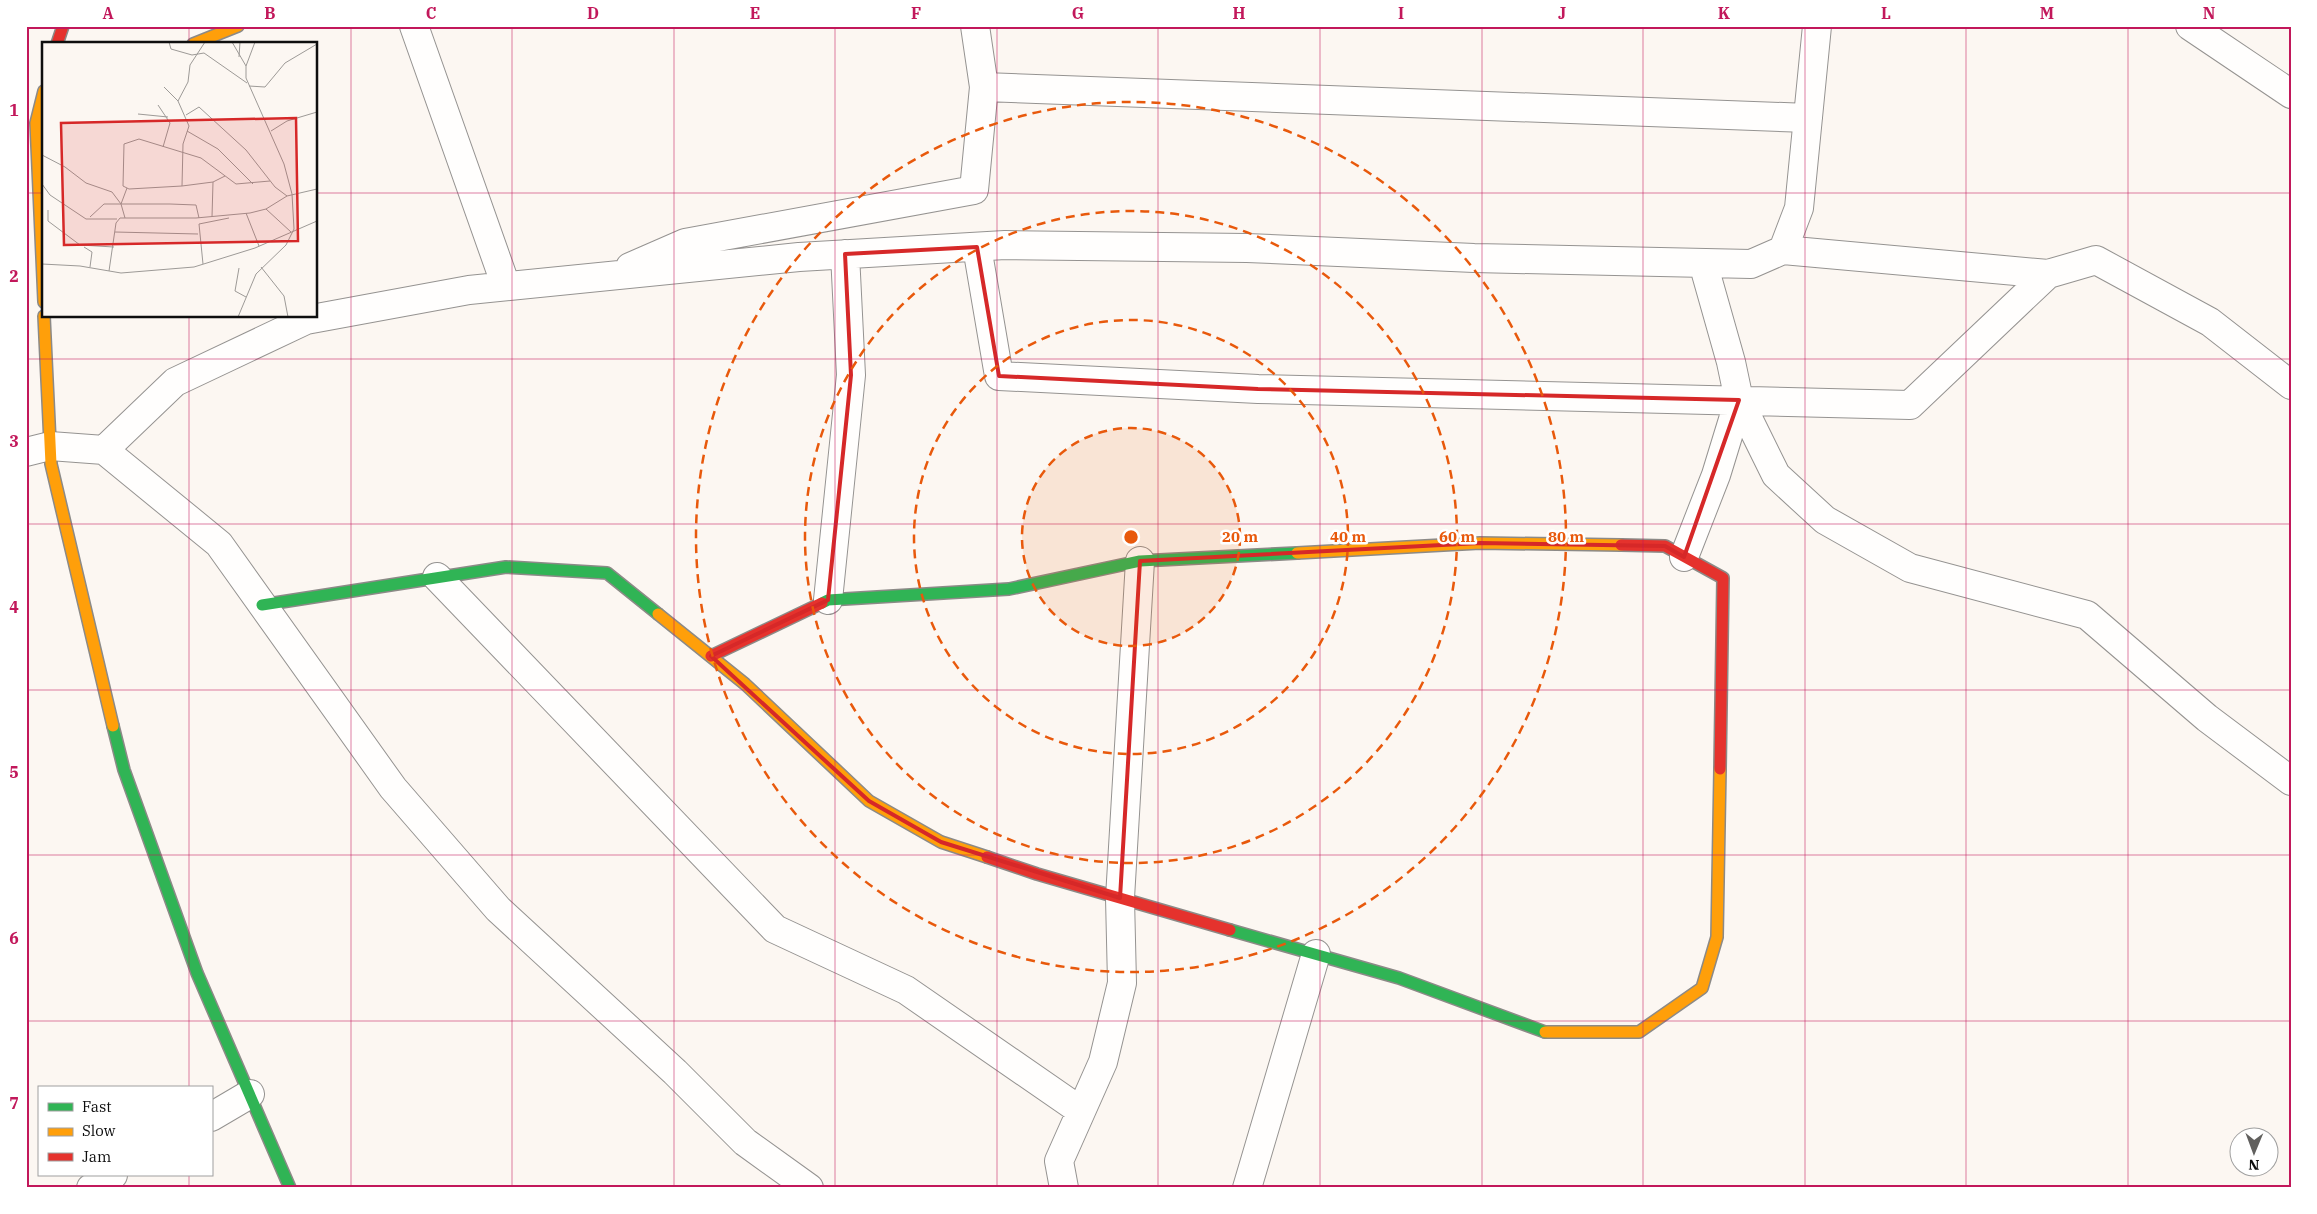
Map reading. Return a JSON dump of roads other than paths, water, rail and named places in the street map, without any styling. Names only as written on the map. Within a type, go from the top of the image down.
[{"type":"street","points":[[58,42],[63,26]]},
{"type":"street","points":[[198,42],[238,26]]},
{"type":"street","points":[[414,26],[506,286]]},
{"type":"street","points":[[609,276],[685,242],[974,190],[984,87],[975,26]]},
{"type":"street","points":[[1783,250],[1799,208],[1817,26]]},
{"type":"street","points":[[2190,26],[2291,94]]},
{"type":"street","points":[[984,87],[1808,118]]},
{"type":"street","points":[[26,107],[42,98]]},
{"type":"street","points":[[42,101],[36,122],[42,257]]},
{"type":"street","points":[[318,316],[469,290],[506,286],[846,254],[1004,245],[1247,248],[1474,258],[1751,264],[1783,250],[2048,274],[2096,260],[2210,322],[2291,385]]},
{"type":"street","points":[[977,247],[999,376],[1258,389],[1910,404],[2048,274]]},
{"type":"street","points":[[828,600],[851,375],[846,254]]},
{"type":"street","points":[[1703,263],[1731,362],[1739,400],[1776,475],[1825,520],[1910,568],[2087,615],[2207,718],[2291,782]]},
{"type":"street","points":[[44,318],[38,449],[51,464],[124,770],[197,973],[290,1188]]},
{"type":"street","points":[[104,450],[175,382],[304,318]]},
{"type":"street","points":[[1684,557],[1716,475],[1739,400]]},
{"type":"street","points":[[38,449],[104,450],[219,544],[393,788],[498,909],[675,1072],[745,1142],[809,1188]]},
{"type":"street","points":[[262,604],[506,566],[607,572],[745,684],[868,801],[941,842],[1037,874],[1398,978],[1549,1033],[1639,1032],[1702,988],[1717,936],[1723,578],[1665,546],[1480,543],[1140,561],[1009,589],[828,600],[711,656]]},
{"type":"street","points":[[1064,1188],[1058,1161],[1103,1062],[1122,984],[1120,898],[1140,561]]},
{"type":"street","points":[[437,577],[774,929],[906,990],[1081,1111]]},
{"type":"street","points":[[1247,1188],[1316,954]]},
{"type":"street","points":[[212,1116],[250,1094]]},
{"type":"street","points":[[91,1188],[110,1176]]}]
